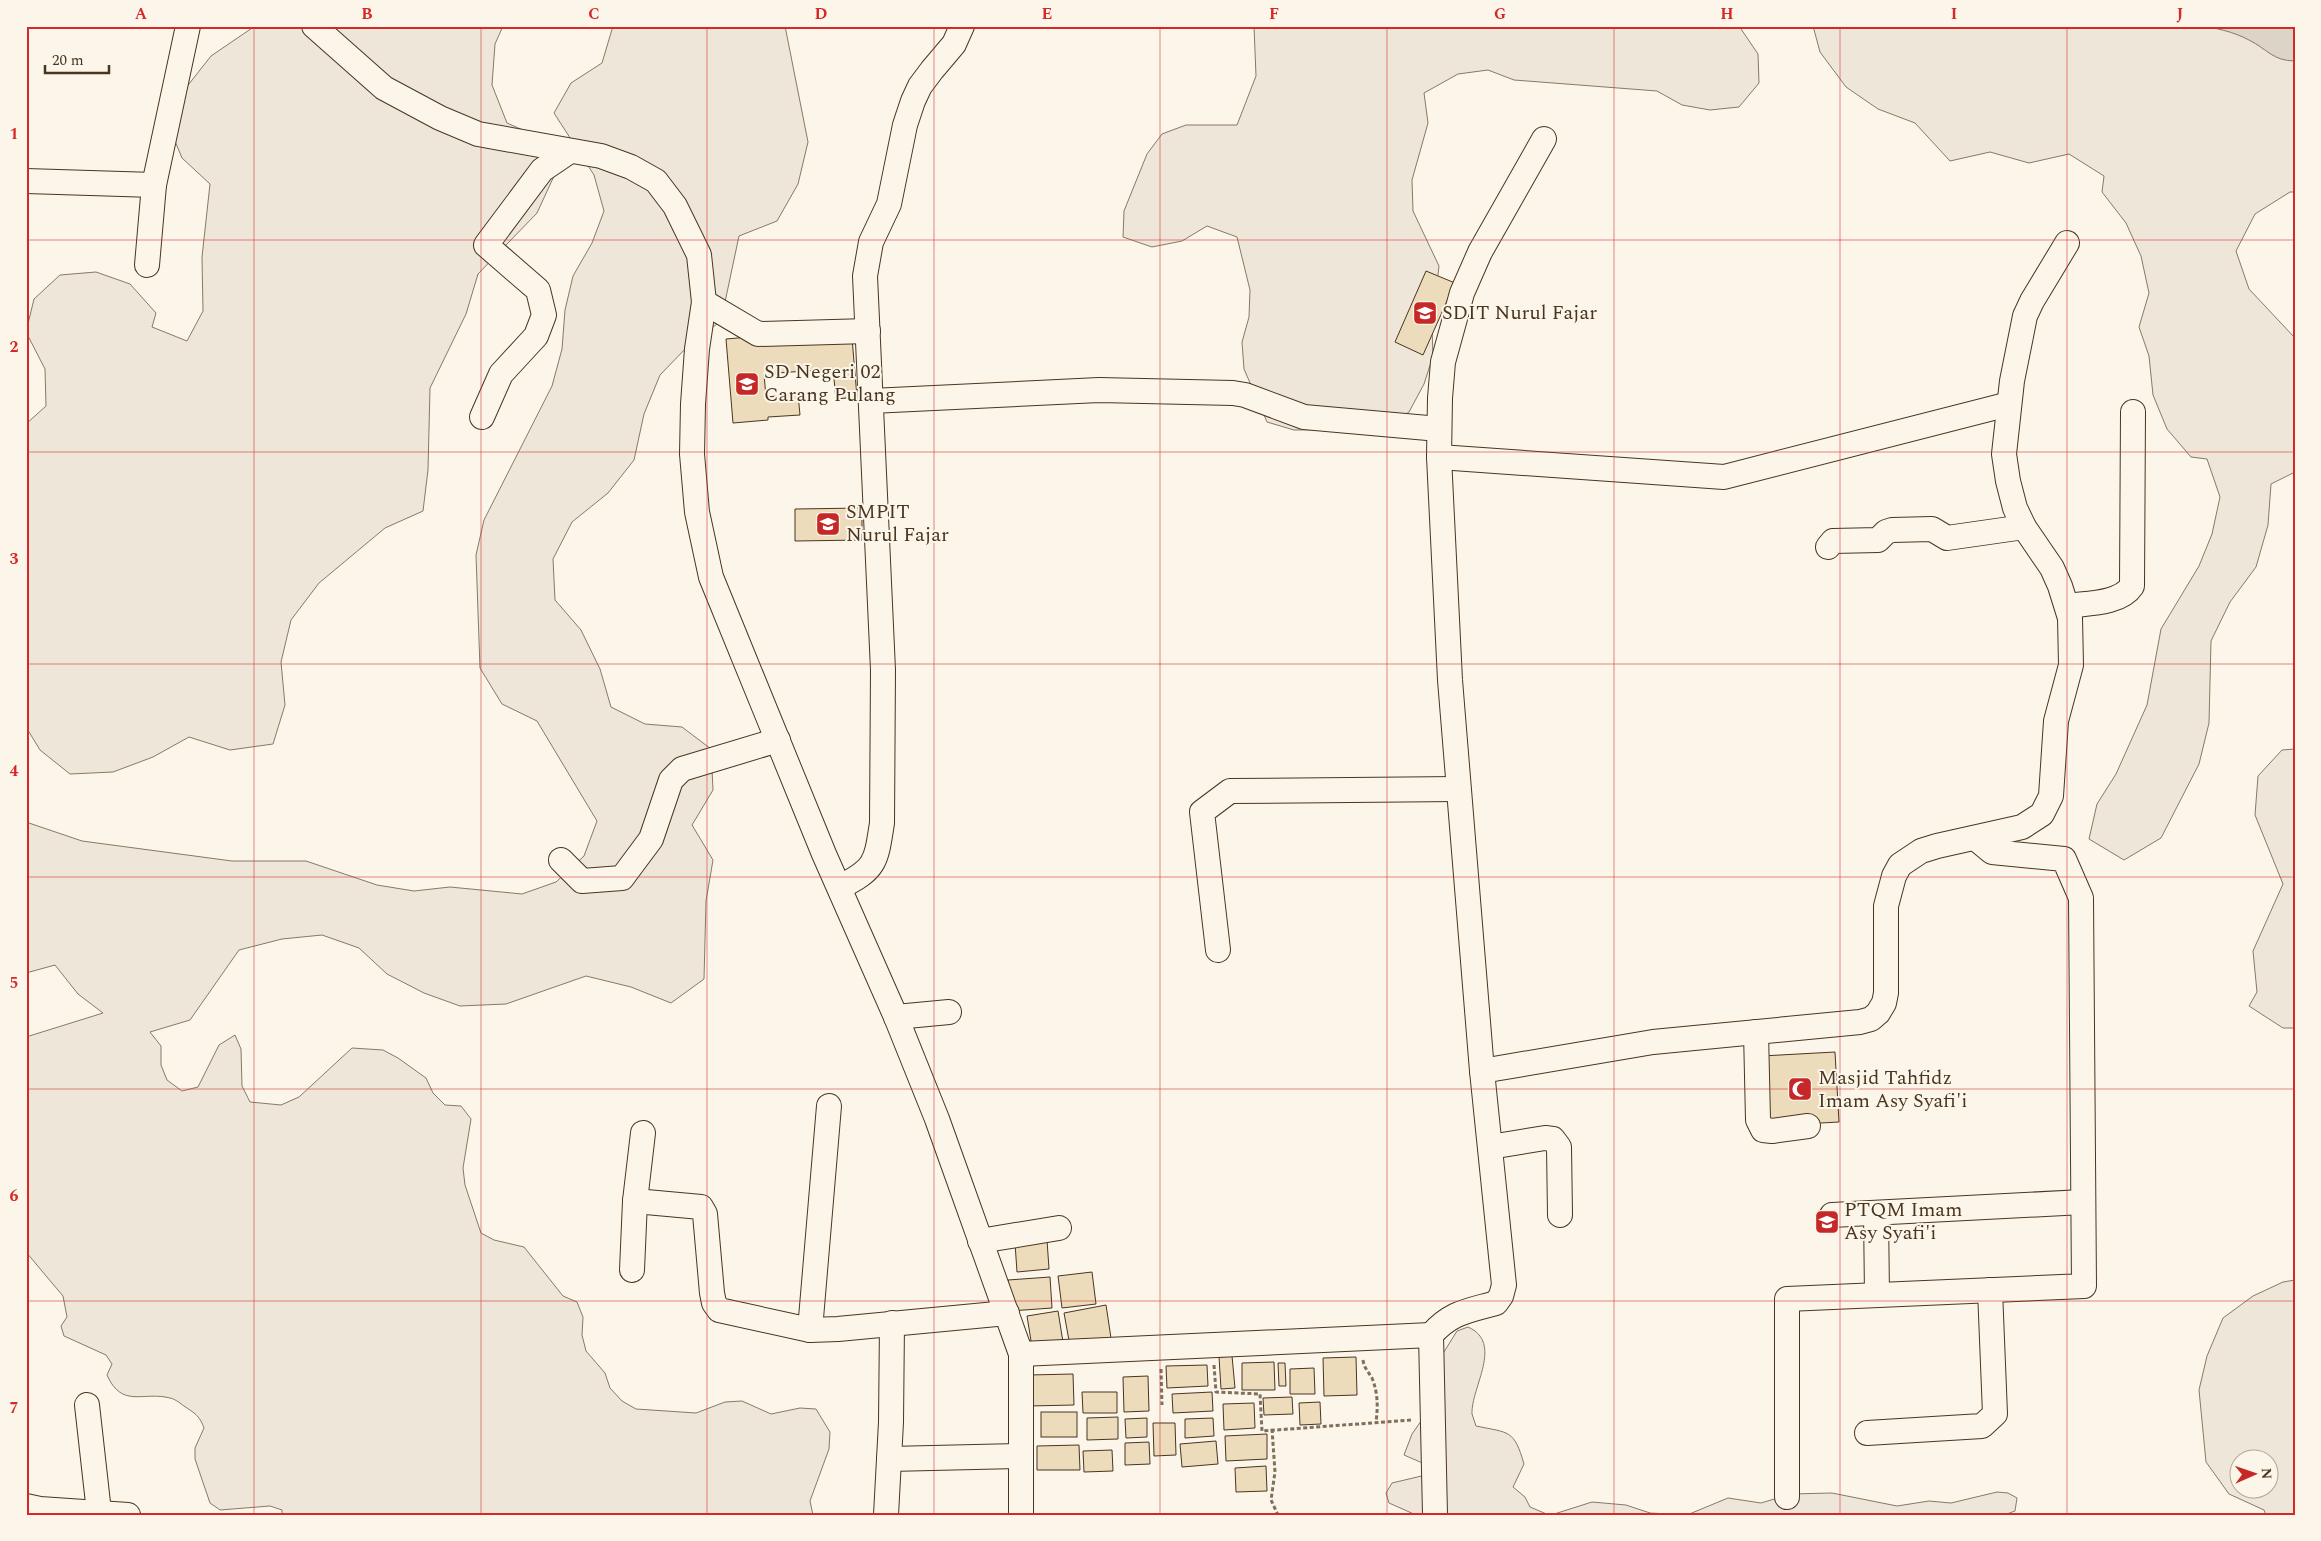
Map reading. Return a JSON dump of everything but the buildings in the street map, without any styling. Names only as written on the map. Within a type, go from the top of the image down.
[{"type":"street","points":[[147,265],[154,185],[188,26]]},
{"type":"street","points":[[314,26],[384,88],[440,118],[478,134],[601,156],[631,166],[656,181],[675,206],[700,255],[704,302],[697,349],[692,454],[697,512],[711,577],[824,854],[896,1017],[937,1119],[1021,1354],[1021,1515]]},
{"type":"street","points":[[840,887],[864,875],[873,862],[882,823],[883,660],[865,276],[871,242],[889,204],[910,109],[920,86],[954,44],[962,26]]},
{"type":"street","points":[[1435,1515],[1431,1335],[1450,1317],[1463,1311],[1496,1304],[1501,1296],[1504,1285],[1482,1071],[1450,680],[1439,457],[1443,362],[1462,293],[1480,252],[1544,138]]},
{"type":"street","points":[[482,417],[501,374],[536,336],[544,315],[538,290],[486,245],[542,170],[570,151]]},
{"type":"street","points":[[26,181],[154,185]]},
{"type":"street","points":[[1482,1071],[1653,1042],[1860,1022],[1871,1019],[1878,1013],[1884,1003],[1886,993],[1886,906],[1894,876],[1900,865],[1921,851],[2022,827],[2042,814],[2047,806],[2053,782],[2056,721],[2071,665],[2070,618],[2052,568],[2024,527],[2011,490],[2004,454],[2019,338],[2025,316],[2067,243]]},
{"type":"street","points":[[704,302],[758,334],[868,332]]},
{"type":"street","points":[[871,401],[1099,390],[1233,392],[1245,394],[1304,417],[1439,428]]},
{"type":"street","points":[[1439,457],[1724,477],[2009,404]]},
{"type":"street","points":[[2067,606],[2117,598],[2127,593],[2132,586],[2133,412]]},
{"type":"street","points":[[1828,547],[1832,541],[1878,540],[1892,530],[1932,529],[1947,538],[2024,527]]},
{"type":"street","points":[[561,860],[582,882],[622,878],[651,839],[671,780],[682,769],[778,740]]},
{"type":"street","points":[[1218,950],[1202,812],[1230,791],[1458,789]]},
{"type":"street","points":[[1787,1497],[1787,1299],[2084,1286],[2081,898],[2064,859],[1992,852],[1975,838]]},
{"type":"street","points":[[896,1017],[949,1012]]},
{"type":"street","points":[[1756,1032],[1758,1120],[1763,1130],[1772,1132],[1808,1126]]},
{"type":"street","points":[[810,1330],[829,1106]]},
{"type":"street","points":[[632,1270],[635,1201],[643,1133]]},
{"type":"street","points":[[1490,1147],[1545,1138],[1553,1139],[1559,1147],[1560,1216]]},
{"type":"street","points":[[635,1201],[701,1207],[705,1214],[712,1292],[714,1303],[719,1310],[810,1330],[1007,1313]]},
{"type":"street","points":[[1832,1216],[2083,1202]]},
{"type":"street","points":[[1876,1213],[1877,1295]]},
{"type":"street","points":[[980,1241],[1059,1228]]},
{"type":"street","points":[[1867,1433],[1982,1426],[1995,1414],[1990,1290]]},
{"type":"street","points":[[886,1515],[892,1323]]},
{"type":"street","points":[[1021,1354],[1431,1335]]},
{"type":"street","points":[[86,1405],[99,1512]]},
{"type":"street","points":[[889,1459],[1021,1456]]},
{"type":"street","points":[[26,1506],[40,1509],[128,1515]]},
{"type":"path","points":[[1362,1339],[1364,1365],[1372,1378],[1378,1402],[1376,1422]]},
{"type":"path","points":[[1213,1345],[1216,1392],[1260,1394],[1262,1431],[1432,1419]]},
{"type":"path","points":[[1160,1349],[1162,1405]]},
{"type":"path","points":[[1272,1429],[1274,1472],[1271,1500],[1278,1515]]},
{"type":"shaded area","points":[[255,26],[503,26],[495,44],[492,85],[507,123],[541,138],[554,176],[537,213],[478,274],[466,314],[430,388],[428,470],[423,511],[385,528],[319,583],[291,620],[281,662],[285,705],[273,744],[230,750],[189,737],[153,757],[113,772],[70,774],[40,750],[26,727],[26,424],[46,406],[45,369],[26,332],[34,299],[60,275],[96,272],[130,284],[156,313],[152,327],[187,341],[203,311],[202,257],[210,184],[182,158],[167,122],[185,89],[211,56]]},
{"type":"shaded area","points":[[613,26],[785,26],[808,142],[798,184],[777,221],[739,236],[721,321],[689,345],[660,375],[644,414],[634,460],[608,493],[572,522],[553,559],[555,600],[581,630],[600,669],[611,707],[645,724],[682,727],[711,749],[713,790],[692,825],[713,860],[706,901],[704,979],[671,1003],[631,987],[586,976],[506,1004],[460,1006],[424,993],[387,974],[359,948],[322,935],[282,939],[239,950],[190,1020],[150,1032],[161,1046],[161,1065],[167,1080],[182,1091],[198,1087],[219,1045],[235,1035],[241,1049],[242,1086],[250,1102],[281,1105],[299,1097],[352,1048],[383,1050],[426,1078],[433,1093],[445,1105],[461,1106],[471,1119],[463,1168],[465,1185],[481,1233],[494,1240],[524,1247],[563,1296],[577,1302],[583,1317],[582,1335],[586,1351],[605,1373],[610,1388],[622,1401],[636,1409],[696,1413],[725,1402],[742,1401],[771,1414],[800,1408],[816,1409],[830,1432],[829,1449],[810,1501],[813,1515],[282,1515],[282,1510],[270,1506],[220,1510],[210,1503],[195,1459],[195,1448],[204,1428],[199,1418],[172,1399],[160,1396],[134,1397],[119,1392],[107,1375],[112,1364],[106,1355],[64,1336],[61,1326],[67,1317],[63,1296],[26,1252],[26,1037],[103,1013],[78,994],[55,965],[26,973],[26,822],[82,841],[232,861],[306,861],[377,885],[414,891],[450,887],[522,894],[556,882],[584,856],[597,821],[537,721],[502,704],[480,668],[476,555],[484,520],[552,386],[562,349],[565,310],[573,276],[592,243],[604,211],[594,175],[554,113],[571,83],[602,63]]},
{"type":"shaded area","points":[[1254,26],[1739,26],[1758,54],[1759,83],[1739,107],[1710,110],[1682,105],[1657,91],[1514,80],[1488,70],[1458,74],[1424,93],[1428,123],[1412,180],[1413,211],[1439,266],[1432,327],[1433,356],[1424,384],[1409,412],[1384,429],[1294,430],[1267,422],[1244,369],[1242,342],[1249,317],[1250,290],[1237,237],[1207,226],[1182,241],[1152,247],[1123,237],[1124,211],[1147,154],[1162,134],[1186,125],[1237,125],[1256,76]]},
{"type":"shaded area","points":[[1813,26],[2295,26],[2295,192],[2290,192],[2255,214],[2236,251],[2249,289],[2295,338],[2295,472],[2271,484],[2268,525],[2256,567],[2230,602],[2211,641],[2209,723],[2199,764],[2161,838],[2124,860],[2089,839],[2097,804],[2116,774],[2147,705],[2161,629],[2199,566],[2212,534],[2220,497],[2207,459],[2191,457],[2167,429],[2153,395],[2149,356],[2139,327],[2149,293],[2141,256],[2126,223],[2102,192],[2104,176],[2069,154],[2029,163],[1990,152],[1950,161],[1915,123],[1878,109],[1846,87],[1820,52]]},
{"type":"shaded area","points":[[2198,26],[2295,26],[2295,61],[2276,57],[2243,37],[2217,29]]},
{"type":"shaded area","points":[[2295,749],[2295,1028],[2283,1028],[2249,1006],[2257,992],[2253,951],[2283,884],[2255,815],[2258,776],[2282,750]]},
{"type":"shaded area","points":[[2295,1280],[2295,1515],[2266,1515],[2264,1510],[2238,1498],[2278,1498],[2278,1448],[2228,1448],[2228,1493],[2206,1462],[2199,1390],[2207,1356],[2223,1318],[2253,1296],[2283,1282]]},
{"type":"shaded area","points":[[1468,1327],[1478,1334],[1484,1344],[1485,1354],[1473,1403],[1472,1414],[1476,1426],[1503,1432],[1513,1438],[1524,1464],[1513,1487],[1525,1497],[1530,1507],[1549,1515],[1416,1515],[1389,1503],[1386,1493],[1392,1483],[1434,1473],[1427,1465],[1404,1455],[1412,1434],[1431,1407],[1437,1363],[1457,1331]]},
{"type":"shaded area","points":[[1997,1492],[2008,1493],[2017,1498],[2015,1511],[2004,1515],[1687,1515],[1728,1498],[1761,1503],[1791,1494],[1832,1493],[1897,1506],[1929,1501],[1951,1503]]},
{"type":"shaded area","points":[[1592,1502],[1626,1505],[1650,1513],[1687,1515],[1551,1515]]},
{"type":"place","name":"SDIT Nurul Fajar","points":[[1425,313]]},
{"type":"place","name":"SD Negeri 02 Carang Pulang","points":[[747,384]]},
{"type":"place","name":"SMPIT Nurul Fajar","points":[[828,524]]},
{"type":"place","name":"Masjid Tahfidz Imam Asy Syafi'i","points":[[1800,1089]]},
{"type":"place","name":"PTQM Imam Asy Syafi'i","points":[[1827,1222]]}]
